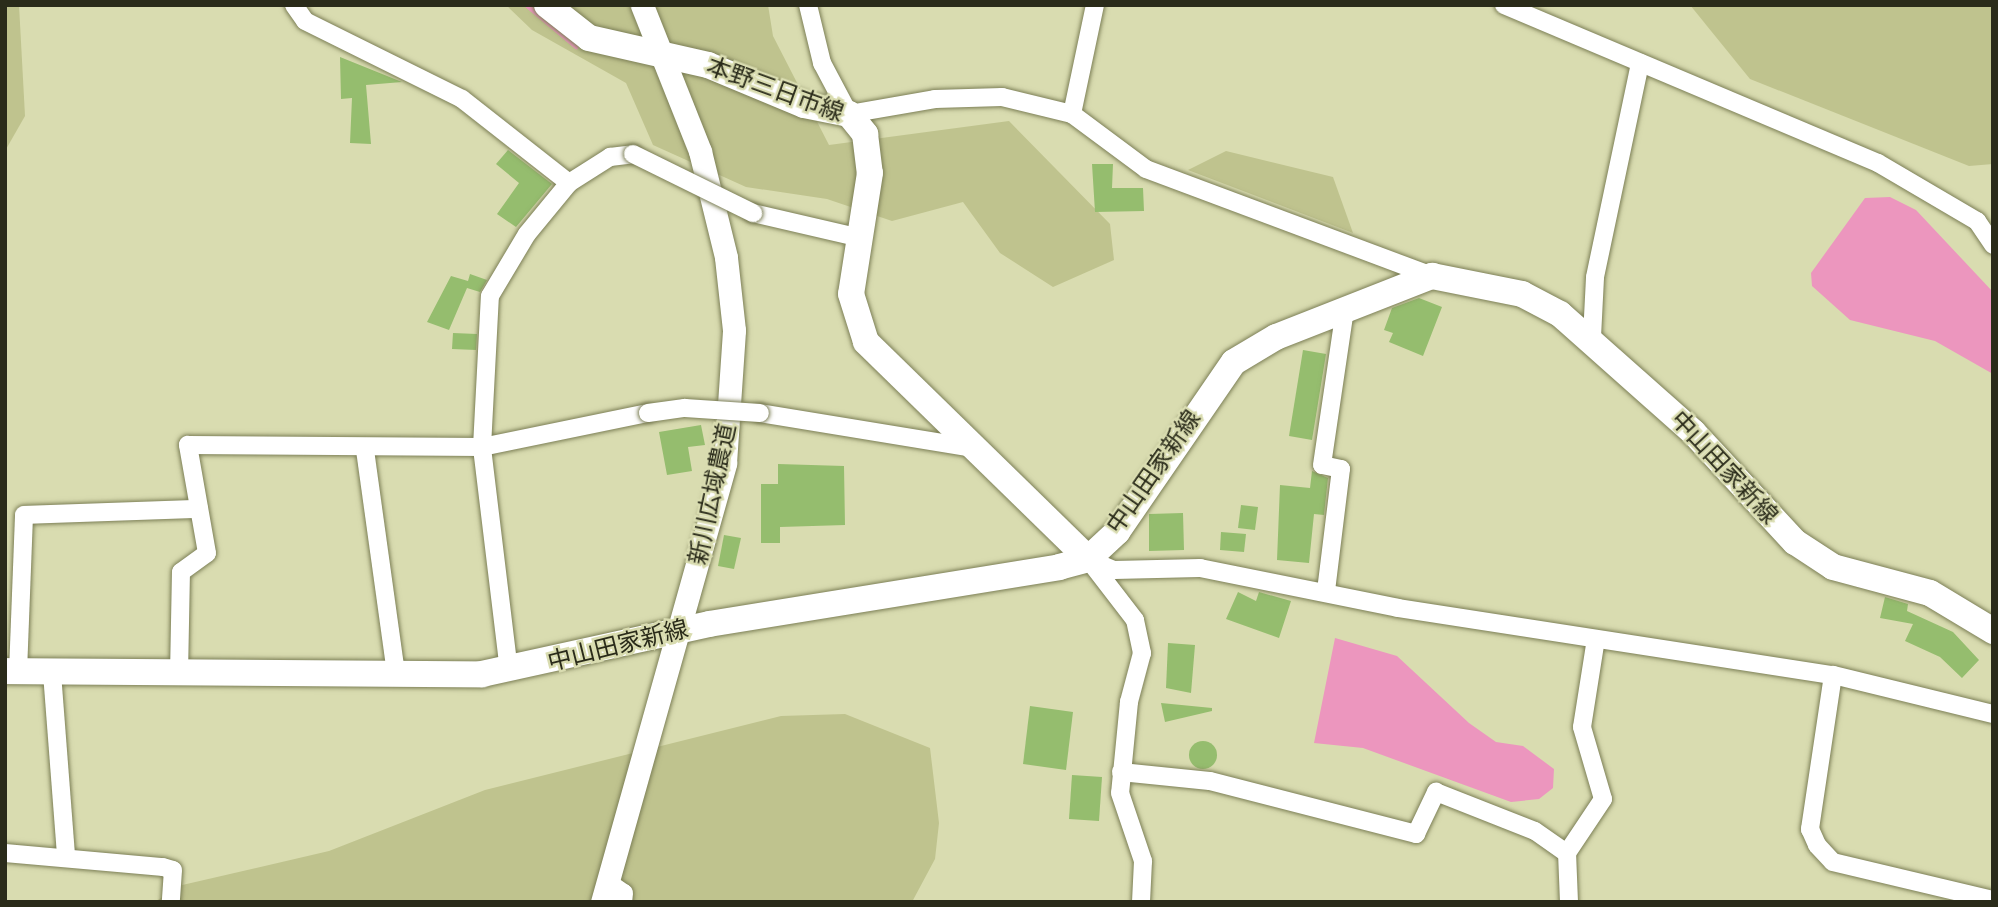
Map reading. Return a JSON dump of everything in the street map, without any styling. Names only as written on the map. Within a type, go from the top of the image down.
[{"type":"main road","name":"本野三日市線","points":[[547,5],[589,38],[666,54],[849,114],[865,134],[870,173],[856,237],[851,294],[866,342],[1088,559]]},
{"type":"main road","name":"中山田家新線","points":[[11,672],[179,675],[509,671],[681,630],[920,587],[1028,575],[1088,559],[1117,532],[1234,362],[1345,310],[1432,276],[1522,295],[1591,337],[1693,432],[1795,542],[1833,567],[1930,593],[1993,631]]},
{"type":"street","points":[[294,5],[306,21],[462,99],[569,183]]},
{"type":"street","name":"新川広域農道","points":[[605,892],[681,630],[725,463],[734,330],[713,204],[666,54],[642,5]]},
{"type":"street","points":[[808,5],[822,64],[849,114],[935,99],[1002,97],[1072,114],[1146,169],[1432,276]]},
{"type":"street","points":[[1072,114],[1095,5]]},
{"type":"street","points":[[1504,5],[1878,163],[1977,220],[1993,245]]},
{"type":"street","points":[[1591,337],[1595,276],[1640,63]]},
{"type":"street","points":[[509,671],[482,447],[490,296],[527,234],[569,183],[610,157],[633,154],[753,213],[856,237]]},
{"type":"street","points":[[1326,591],[1341,469],[1322,466],[1345,310]]},
{"type":"street","points":[[179,675],[181,572],[207,553],[188,445],[365,450],[482,447],[685,408],[760,413],[978,449]]},
{"type":"street","points":[[365,450],[396,674]]},
{"type":"street","points":[[11,672],[24,515],[199,509]]},
{"type":"street","points":[[5,528],[23,531]]},
{"type":"street","points":[[1088,559],[1114,570],[1200,568],[1596,639],[1833,675],[1993,714]]},
{"type":"street","points":[[1088,559],[1135,620],[1142,653],[1121,772],[1120,793],[1143,861],[1141,902]]},
{"type":"street","points":[[1569,902],[1567,853],[1604,799],[1582,727],[1596,639]]},
{"type":"street","points":[[52,673],[66,857]]},
{"type":"street","points":[[1833,675],[1810,829],[1816,845],[1833,862],[1993,900]]},
{"type":"street","points":[[1121,772],[1210,781],[1416,834],[1436,792],[1535,831],[1567,853]]},
{"type":"street","points":[[5,853],[66,857],[173,870],[171,902]]},
{"type":"street","points":[[605,892],[624,893],[623,902]]},
{"type":"green space","points":[[5,5],[19,5],[25,116],[5,151]]},
{"type":"green space","points":[[506,5],[768,5],[773,36],[829,145],[1009,121],[1110,224],[1114,260],[1053,287],[1000,253],[963,202],[892,221],[827,199],[746,187],[653,145],[626,83],[532,30]]},
{"type":"green space","points":[[1690,5],[1993,5],[1993,164],[1969,166],[1750,79]]},
{"type":"green space","points":[[1226,151],[1333,177],[1353,233],[1188,170]]},
{"type":"green space","points":[[845,714],[930,748],[939,823],[935,859],[912,902],[155,902],[178,886],[329,851],[485,790],[781,716]]},
{"type":"shaded area","points":[[1890,197],[1916,210],[1993,292],[1993,374],[1935,341],[1850,320],[1812,286],[1811,273],[1865,198]]},
{"type":"shaded area","points":[[1335,638],[1397,656],[1469,723],[1496,742],[1523,746],[1554,769],[1553,788],[1539,799],[1511,802],[1363,748],[1314,743]]},
{"type":"building","points":[[340,57],[402,82],[366,85],[371,144],[350,143],[352,98],[341,99]]},
{"type":"building","points":[[508,150],[552,184],[516,227],[497,214],[519,183],[496,164]]},
{"type":"building","points":[[1092,164],[1113,164],[1112,188],[1143,188],[1144,211],[1095,212]]},
{"type":"building","points":[[470,274],[487,280],[480,292],[467,288],[449,330],[427,322],[451,276],[468,281]]},
{"type":"building","points":[[1419,298],[1442,307],[1423,356],[1389,342],[1393,333],[1384,330],[1392,308]]},
{"type":"building","points":[[453,333],[477,334],[476,350],[452,349]]},
{"type":"building","points":[[1303,350],[1326,354],[1312,440],[1289,436]]},
{"type":"building","points":[[701,425],[705,445],[688,447],[692,471],[667,475],[659,432]]},
{"type":"building","points":[[778,464],[844,466],[845,525],[780,527],[780,543],[761,543],[761,484],[778,484]]},
{"type":"building","points":[[1312,471],[1328,478],[1324,515],[1314,514],[1309,563],[1277,560],[1280,485],[1310,488]]},
{"type":"building","points":[[1241,505],[1258,507],[1255,530],[1238,528]]},
{"type":"building","points":[[1183,513],[1184,550],[1149,551],[1149,514]]},
{"type":"building","points":[[1221,532],[1246,534],[1244,552],[1220,550]]},
{"type":"building","points":[[724,535],[741,538],[734,569],[718,566]]},
{"type":"building","points":[[1238,592],[1256,601],[1259,592],[1291,601],[1279,638],[1226,619]]},
{"type":"building","points":[[1885,597],[1908,604],[1907,611],[1953,632],[1979,660],[1962,678],[1940,657],[1905,641],[1913,624],[1880,618]]},
{"type":"building","points":[[1168,643],[1195,645],[1191,693],[1166,688]]},
{"type":"building","points":[[1161,703],[1212,708],[1212,711],[1165,722]]},
{"type":"building","points":[[1030,706],[1073,712],[1066,770],[1023,764]]},
{"type":"building","points":[[1203,741],[1213,745],[1217,755],[1213,765],[1203,769],[1193,765],[1189,755],[1193,745]]},
{"type":"building","points":[[1072,775],[1102,777],[1099,821],[1069,819]]},
{"type":"waterway","points":[[527,5],[576,46]]}]
